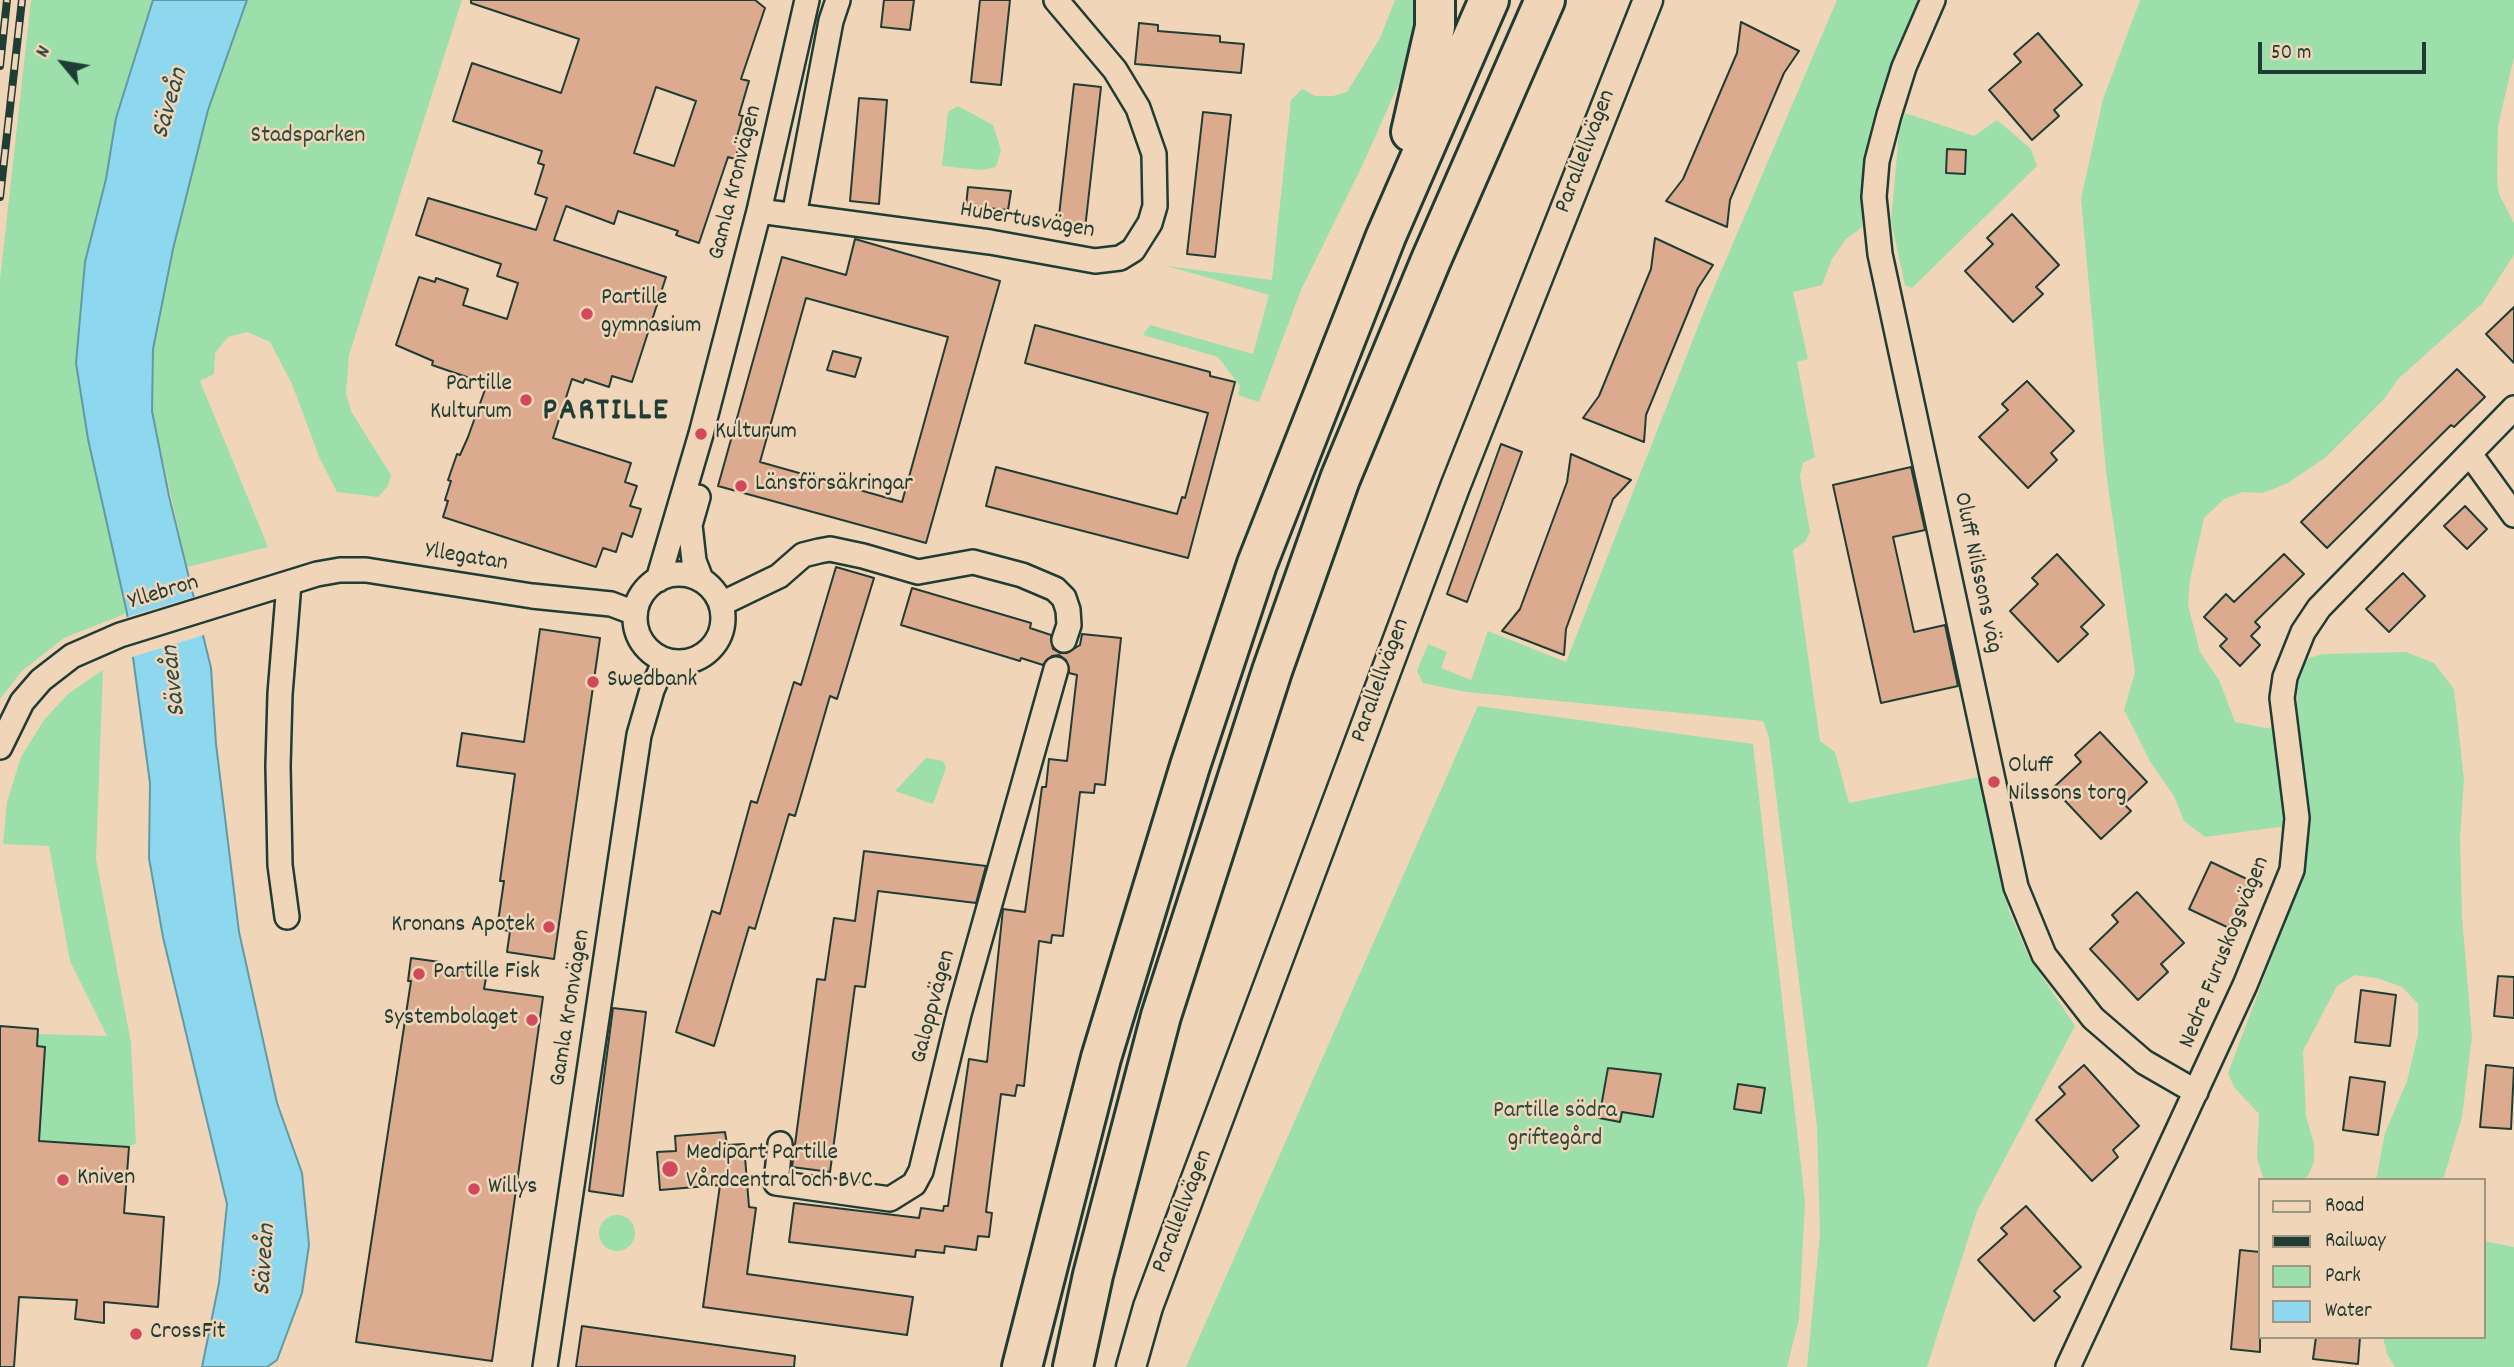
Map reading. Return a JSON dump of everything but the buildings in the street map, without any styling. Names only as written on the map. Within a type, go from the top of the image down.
[{"type":"highway","points":[[1386,236],[1435,27],[1435,0]]},
{"type":"highway","points":[[1022,1367],[1101,1058],[1190,766],[1257,564],[1386,236],[1489,0]]},
{"type":"highway","points":[[1073,1367],[1093,1275],[1161,1016],[1272,671],[1340,478],[1431,260],[1545,0]]},
{"type":"street","name":"Gamla Kronvägen","points":[[658,580],[701,433],[775,214],[807,0]]},
{"type":"street","name":"Gamla Kronvägen","points":[[701,579],[694,561],[690,525],[775,214],[822,0]]},
{"type":"street","points":[[775,214],[838,0]]},
{"type":"street","name":"Hubertusvägen","points":[[775,214],[990,242],[1096,261],[1120,258],[1133,250],[1150,223],[1155,206],[1154,154],[1138,108],[1115,70],[1056,0]]},
{"type":"street","name":"Parallellvägen","points":[[1131,1367],[1148,1307],[1445,513],[1648,0]]},
{"type":"street","name":"Oluff Nilssons väg","points":[[1933,0],[1904,67],[1889,115],[1877,161],[1875,209],[1880,254],[2016,887],[2044,955],[2093,1018],[2144,1062],[2196,1092]]},
{"type":"street","name":"Nedre Furuskogsvägen","points":[[2068,1367],[2245,985],[2291,870],[2297,818],[2282,698],[2291,657],[2319,608],[2514,408]]},
{"type":"street","points":[[2470,454],[2514,514]]},
{"type":"street","points":[[721,604],[779,576],[803,555],[830,549],[918,572],[972,562],[1023,575],[1055,589],[1064,598],[1068,610],[1069,625],[1064,640]]},
{"type":"street","name":"Yllegatan","points":[[224,603],[329,572],[366,570],[532,596],[611,604],[635,613]]},
{"type":"street","points":[[681,574],[701,579],[714,591],[721,604],[722,626],[714,646],[689,662],[664,660],[649,651],[640,640],[635,613],[643,594],[658,580],[681,574]]},
{"type":"street","points":[[287,917],[280,865],[278,766],[280,694],[289,583]]},
{"type":"street","name":"Yllebron","points":[[0,747],[22,702],[55,667],[94,644],[224,603]]},
{"type":"street","name":"Gamla Kronvägen","points":[[545,1367],[639,735],[664,660]]},
{"type":"street","name":"Galoppvägen","points":[[780,1144],[776,1183],[890,1199],[914,1184],[921,1171],[959,1014],[1056,669]]},
{"type":"green space","points":[[31,0],[153,0],[116,118],[106,179],[85,261],[76,363],[83,412],[127,613],[64,638],[22,671],[0,699],[0,280]]},
{"type":"green space","name":"Stadsparken","points":[[247,0],[462,0],[349,355],[346,393],[351,411],[391,475],[388,486],[378,497],[337,492],[320,459],[292,384],[270,342],[247,332],[228,337],[215,353],[214,374],[200,381],[268,547],[187,567],[152,411],[153,349],[173,249],[208,110]]},
{"type":"green space","points":[[1395,0],[1416,0],[1415,31],[1404,72],[1363,164],[1301,290],[1259,402],[1238,395],[1240,386],[1218,357],[1143,335],[1150,325],[1253,354],[1269,295],[1167,266],[1272,280],[1291,100],[1302,89],[1315,96],[1333,96],[1347,92],[1380,38]]},
{"type":"green space","points":[[1837,0],[1922,0],[1893,62],[1873,120],[1864,172],[1862,227],[1846,239],[1832,259],[1822,285],[1793,292],[1808,359],[1797,362],[1815,457],[1803,463],[1800,476],[1810,532],[1805,542],[1793,550],[1820,741],[1835,752],[1849,803],[1979,777],[2009,911],[2029,957],[2075,1026],[1977,1211],[1927,1367],[1807,1367],[1820,1234],[1817,1127],[1769,738],[1763,721],[1466,692],[1423,683],[1417,671],[1428,644],[1447,652],[1441,668],[1471,680],[1488,631],[1566,662],[1707,304]]},
{"type":"green space","points":[[2140,0],[2514,0],[2514,57],[2498,126],[2497,179],[2499,194],[2514,223],[2514,255],[2482,304],[2398,379],[2385,398],[2326,457],[2288,483],[2263,493],[2243,492],[2224,499],[2204,518],[2190,580],[2188,605],[2200,652],[2219,680],[2235,722],[2266,728],[2297,726],[2298,672],[2309,658],[2322,654],[2406,652],[2434,663],[2454,689],[2464,780],[2460,837],[2462,917],[2472,1037],[2462,1117],[2444,1178],[2376,1178],[2385,1133],[2407,1081],[2418,1034],[2418,1004],[2402,987],[2377,978],[2355,975],[2337,986],[2303,1051],[2306,1116],[2314,1144],[2314,1162],[2304,1178],[2263,1178],[2257,1158],[2259,1114],[2234,1087],[2228,1073],[2298,887],[2308,833],[2279,827],[2205,837],[2184,821],[2174,796],[2151,763],[2124,710],[2135,672],[2106,472],[2081,199],[2103,99]]},
{"type":"green space","points":[[958,106],[993,125],[1001,150],[996,167],[982,170],[942,166],[948,112]]},
{"type":"green space","points":[[1905,113],[1974,136],[1997,120],[2031,149],[2037,166],[1912,288],[1905,285],[1891,221],[1899,132]]},
{"type":"green space","points":[[103,670],[96,859],[131,1043],[136,1143],[129,1147],[39,1141],[45,1047],[36,1046],[38,1034],[107,1036],[70,961],[49,846],[3,844],[7,802],[21,757],[44,720],[68,694]]},
{"type":"green space","name":"Partille södra griftegård","points":[[1478,706],[1753,744],[1805,1201],[1799,1319],[1787,1367],[1186,1367]]},
{"type":"green space","points":[[926,758],[943,761],[946,768],[933,804],[895,791]]},
{"type":"green space","points":[[617,1215],[630,1220],[635,1233],[630,1246],[617,1251],[604,1246],[599,1233],[604,1220]]},
{"type":"green space","points":[[2486,1241],[2514,1247],[2514,1367],[2395,1367],[2387,1354],[2383,1339],[2486,1339]]},
{"type":"water","name":"Säveån","points":[[153,0],[247,0],[208,110],[173,249],[153,349],[152,411],[169,496],[211,668],[216,744],[239,932],[277,1103],[302,1173],[309,1245],[302,1293],[277,1360],[267,1367],[202,1367],[219,1283],[227,1204],[163,937],[149,858],[150,783],[127,613],[88,439],[76,363],[85,262],[106,179],[116,118]]},
{"type":"pier","points":[[197,596],[207,634],[129,658],[124,618]]},
{"type":"railway","points":[[0,66],[7,0]]},
{"type":"railway","points":[[0,197],[22,0]]},
{"type":"place","name":"Partille gymnasium","points":[[587,314]]},
{"type":"place","name":"Partille Kulturum","points":[[526,400]]},
{"type":"place","name":"Kulturum","points":[[701,434]]},
{"type":"place","name":"Länsförsäkringar","points":[[741,486]]},
{"type":"place","name":"Swedbank","points":[[593,682]]},
{"type":"place","name":"Oluff Nilssons torg","points":[[1994,782]]},
{"type":"place","name":"Kronans Apotek","points":[[549,927]]},
{"type":"place","name":"Partille Fisk","points":[[419,974]]},
{"type":"place","name":"Systembolaget","points":[[532,1020]]},
{"type":"place","name":"Medipart Partille Vårdcentral och BVC","points":[[670,1169]]},
{"type":"place","name":"Kniven","points":[[63,1180]]},
{"type":"place","name":"Willys","points":[[474,1189]]},
{"type":"place","name":"CrossFit","points":[[136,1334]]},
{"type":"district","name":"PARTILLE","points":[[606,414]]}]
